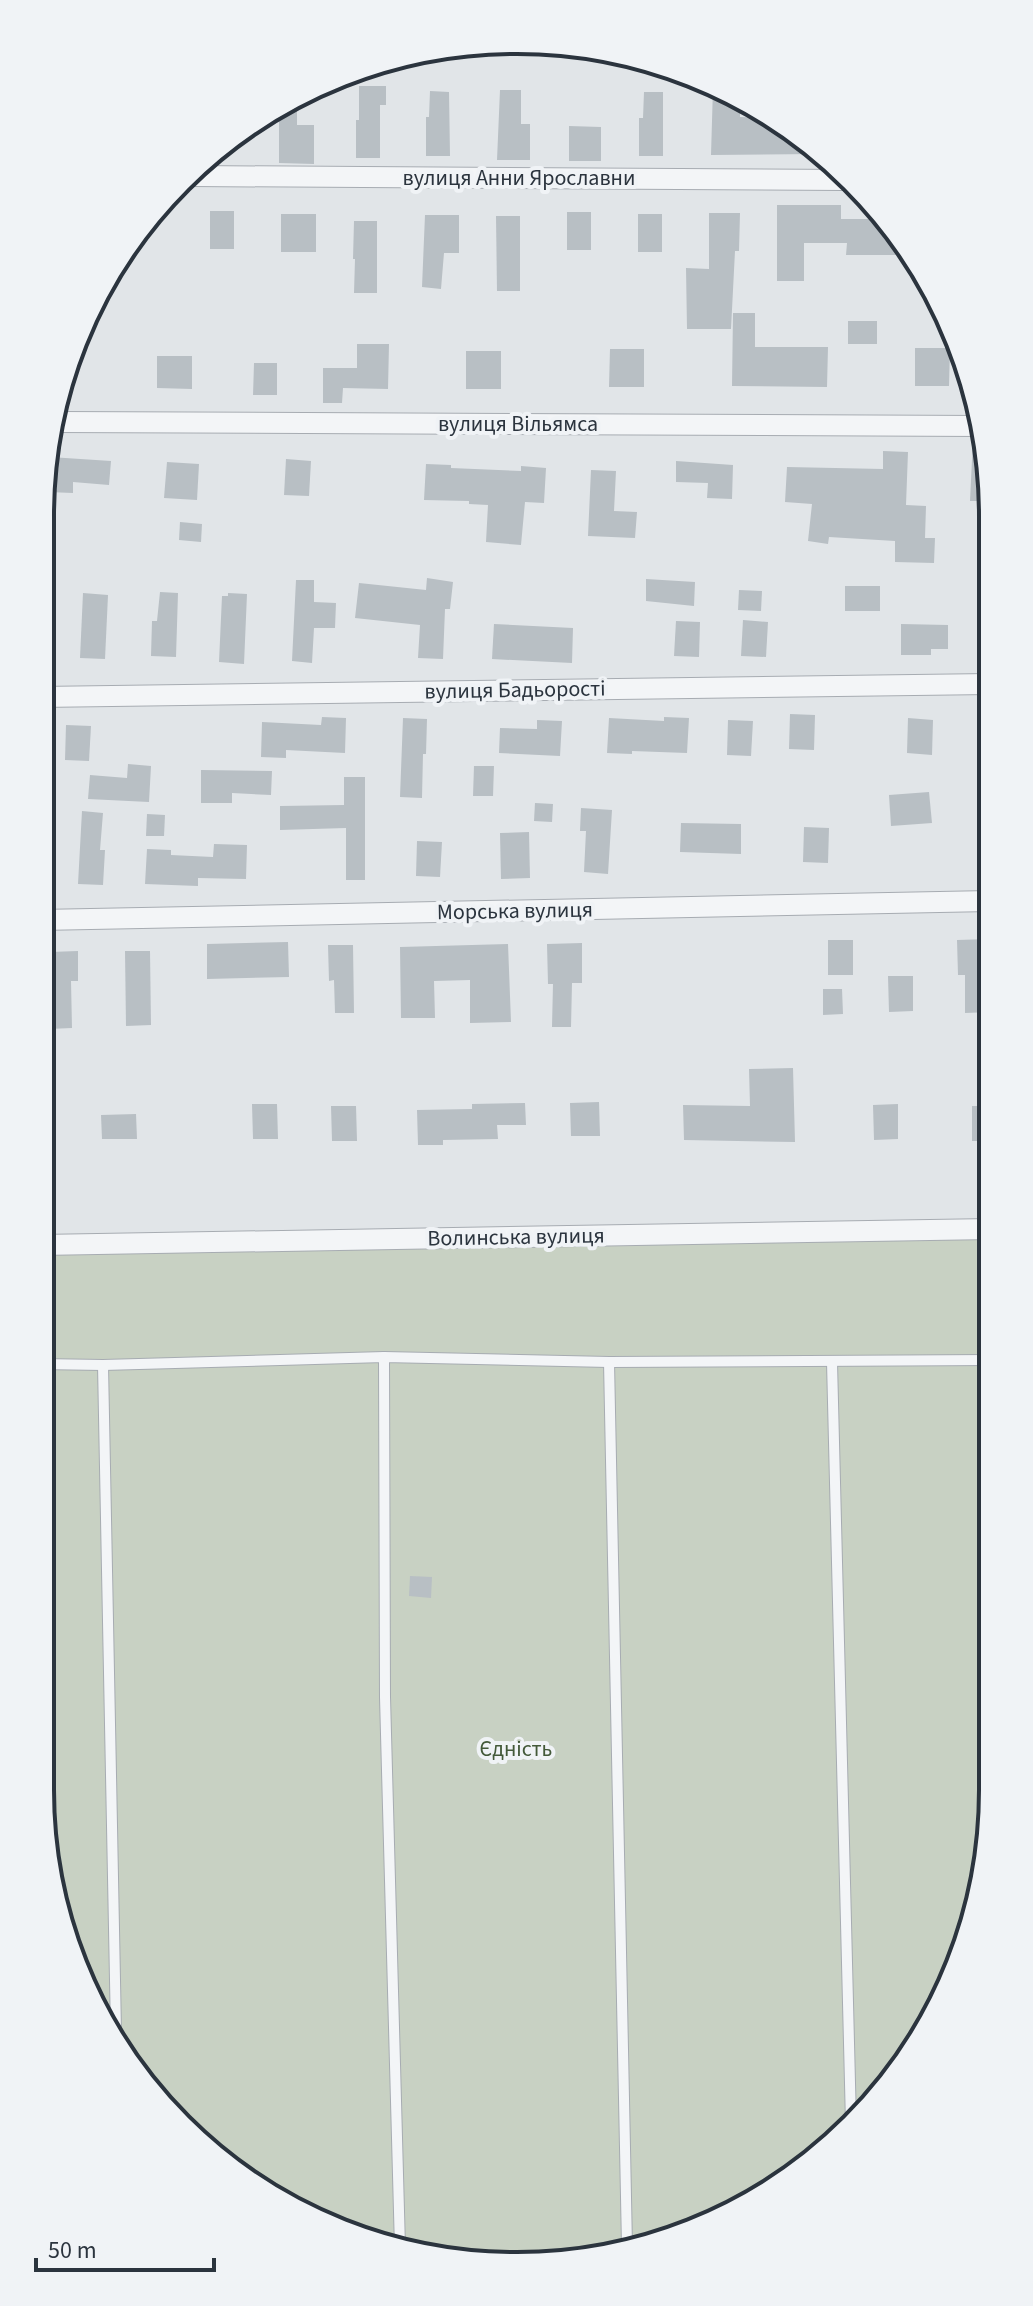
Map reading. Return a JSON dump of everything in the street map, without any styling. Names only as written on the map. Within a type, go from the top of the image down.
[{"type":"street","name":"вулиця Анни Ярославни","points":[[204,176],[834,180]]},
{"type":"street","name":"вулиця Вільямса","points":[[64,422],[970,426]]},
{"type":"street","name":"вулиця Бадьорості","points":[[54,697],[979,684]]},
{"type":"street","name":"Морська вулиця","points":[[54,920],[979,901]]},
{"type":"street","name":"Волинська вулиця","points":[[54,1245],[979,1229]]},
{"type":"lane","points":[[384,1357],[385,1697],[400,2237]]},
{"type":"lane","points":[[54,1364],[384,1357],[609,1362],[979,1360]]},
{"type":"lane","points":[[609,1362],[627,2238]]},
{"type":"lane","points":[[832,1362],[851,2109]]},
{"type":"lane","points":[[103,1365],[116,2021]]},
{"type":"green space","name":"Єдність","points":[[979,1235],[979,1790],[975,1850],[963,1909],[931,1994],[901,2046],[844,2117],[773,2174],[693,2217],[607,2243],[516,2252],[426,2243],[340,2217],[260,2174],[189,2117],[132,2046],[102,1994],[70,1909],[58,1850],[54,1790],[54,1252]]},
{"type":"building","points":[[359,86],[386,86],[386,105],[380,105],[380,158],[356,158]]},
{"type":"building","points":[[500,90],[521,90],[521,124],[530,124],[530,160],[497,160]]},
{"type":"building","points":[[430,91],[449,92],[450,156],[426,156]]},
{"type":"building","points":[[644,92],[663,92],[663,156],[639,156],[639,118],[643,118]]},
{"type":"building","points":[[713,98],[740,112],[740,117],[750,117],[803,154],[711,155]]},
{"type":"building","points":[[297,110],[297,125],[314,125],[314,164],[279,163],[279,120]]},
{"type":"building","points":[[569,126],[601,127],[601,161],[569,161]]},
{"type":"building","points":[[777,205],[841,205],[841,219],[870,219],[897,255],[846,255],[847,243],[804,243],[804,281],[777,281]]},
{"type":"building","points":[[210,211],[234,211],[234,249],[210,249]]},
{"type":"building","points":[[567,212],[591,212],[591,250],[567,250]]},
{"type":"building","points":[[709,213],[740,213],[731,329],[687,329],[686,268],[709,269]]},
{"type":"building","points":[[281,214],[316,214],[316,252],[281,252]]},
{"type":"building","points":[[638,214],[662,214],[662,252],[638,252]]},
{"type":"building","points":[[425,215],[459,215],[459,253],[444,253],[441,289],[422,287]]},
{"type":"building","points":[[496,216],[520,216],[520,291],[497,291]]},
{"type":"building","points":[[354,221],[377,221],[377,293],[354,293]]},
{"type":"building","points":[[733,313],[755,313],[755,347],[828,347],[827,387],[732,386]]},
{"type":"building","points":[[848,321],[877,321],[877,344],[848,344]]},
{"type":"building","points":[[357,344],[389,344],[388,389],[343,388],[342,403],[323,403],[323,368],[357,368]]},
{"type":"building","points":[[915,348],[947,348],[950,356],[949,386],[915,386]]},
{"type":"building","points":[[610,349],[644,349],[644,387],[609,387]]},
{"type":"building","points":[[466,351],[501,351],[501,389],[466,389]]},
{"type":"building","points":[[157,356],[192,356],[192,389],[157,388]]},
{"type":"building","points":[[254,363],[277,363],[277,395],[253,395]]},
{"type":"building","points":[[973,443],[978,501],[970,501]]},
{"type":"building","points":[[883,451],[908,452],[906,505],[926,506],[925,538],[935,538],[934,563],[895,562],[895,541],[829,537],[828,544],[808,541],[812,504],[785,502],[787,467],[883,469]]},
{"type":"building","points":[[58,458],[111,461],[109,485],[73,482],[73,493],[55,492]]},
{"type":"building","points":[[286,459],[311,461],[309,496],[284,495]]},
{"type":"building","points":[[676,461],[733,465],[732,499],[707,498],[708,483],[676,482]]},
{"type":"building","points":[[167,462],[199,464],[197,500],[164,498]]},
{"type":"building","points":[[426,464],[521,471],[521,466],[546,468],[544,503],[525,502],[521,545],[486,542],[488,505],[469,504],[469,501],[424,500]]},
{"type":"building","points":[[591,470],[616,471],[614,511],[637,512],[635,538],[588,536]]},
{"type":"building","points":[[180,522],[202,524],[201,542],[179,540]]},
{"type":"building","points":[[427,578],[453,582],[450,609],[445,609],[443,659],[418,658],[420,625],[355,618],[359,583],[426,590]]},
{"type":"building","points":[[646,579],[695,582],[694,606],[646,601]]},
{"type":"building","points":[[296,580],[314,580],[314,602],[336,603],[335,628],[314,628],[312,663],[292,661]]},
{"type":"building","points":[[845,586],[880,586],[880,611],[845,611]]},
{"type":"building","points":[[739,590],[762,591],[761,611],[738,610]]},
{"type":"building","points":[[160,592],[178,593],[176,657],[151,656],[152,621],[157,621]]},
{"type":"building","points":[[83,593],[108,595],[105,659],[80,658]]},
{"type":"building","points":[[228,593],[247,594],[244,664],[219,662],[222,596],[228,596]]},
{"type":"building","points":[[743,620],[768,622],[766,657],[741,656]]},
{"type":"building","points":[[676,621],[700,622],[699,657],[674,656]]},
{"type":"building","points":[[494,624],[573,628],[572,663],[492,659]]},
{"type":"building","points":[[901,624],[948,625],[948,649],[931,649],[931,655],[901,655]]},
{"type":"building","points":[[790,714],[815,715],[814,750],[789,749]]},
{"type":"building","points":[[322,717],[346,718],[345,753],[286,750],[286,758],[261,757],[262,722],[321,725]]},
{"type":"building","points":[[664,717],[689,718],[687,753],[607,753],[609,718],[664,721]]},
{"type":"building","points":[[403,718],[427,719],[422,798],[400,797]]},
{"type":"building","points":[[908,718],[933,720],[932,755],[907,753]]},
{"type":"building","points":[[537,720],[562,721],[560,756],[499,753],[500,728],[537,729]]},
{"type":"building","points":[[728,720],[753,721],[751,756],[727,755]]},
{"type":"building","points":[[66,725],[91,726],[89,761],[65,760]]},
{"type":"building","points":[[128,764],[151,766],[149,802],[88,799],[90,775],[127,778]]},
{"type":"building","points":[[474,766],[494,766],[493,796],[473,796]]},
{"type":"building","points":[[201,770],[272,771],[271,795],[232,793],[232,803],[201,803]]},
{"type":"building","points":[[344,777],[365,777],[365,880],[346,880],[346,828],[280,830],[280,806],[344,805]]},
{"type":"building","points":[[929,792],[932,823],[891,826],[889,795]]},
{"type":"building","points":[[535,803],[553,804],[552,822],[534,821]]},
{"type":"building","points":[[581,808],[612,810],[608,874],[584,872],[586,831],[580,831]]},
{"type":"building","points":[[82,811],[103,813],[100,850],[105,850],[103,885],[78,884]]},
{"type":"building","points":[[147,814],[165,815],[164,836],[146,836]]},
{"type":"building","points":[[681,823],[741,824],[741,854],[680,852]]},
{"type":"building","points":[[804,827],[829,828],[828,863],[803,862]]},
{"type":"building","points":[[529,832],[530,878],[501,879],[500,833]]},
{"type":"building","points":[[417,841],[442,842],[440,877],[416,876]]},
{"type":"building","points":[[214,844],[247,845],[246,879],[198,878],[198,886],[145,884],[147,849],[171,850],[171,855],[213,857]]},
{"type":"building","points":[[979,939],[979,1012],[965,1013],[965,975],[958,975],[957,940]]},
{"type":"building","points":[[828,940],[853,940],[853,975],[828,975]]},
{"type":"building","points":[[288,942],[289,977],[207,979],[207,944]]},
{"type":"building","points":[[582,943],[582,983],[572,983],[571,1027],[552,1027],[553,984],[548,984],[547,944]]},
{"type":"building","points":[[508,944],[511,1022],[470,1023],[470,980],[434,981],[435,1018],[401,1018],[400,947]]},
{"type":"building","points":[[328,945],[353,945],[354,1013],[335,1013],[334,980],[329,981]]},
{"type":"building","points":[[78,951],[78,981],[71,981],[72,1028],[54,1029],[54,952]]},
{"type":"building","points":[[125,951],[150,951],[151,1025],[126,1026]]},
{"type":"building","points":[[888,976],[913,976],[913,1011],[889,1012]]},
{"type":"building","points":[[823,989],[842,989],[843,1014],[823,1015]]},
{"type":"building","points":[[793,1068],[795,1142],[684,1140],[683,1105],[750,1106],[749,1069]]},
{"type":"building","points":[[599,1102],[600,1136],[571,1136],[570,1103]]},
{"type":"building","points":[[525,1103],[526,1125],[497,1125],[498,1139],[443,1140],[443,1145],[418,1145],[417,1110],[472,1109],[472,1104]]},
{"type":"building","points":[[252,1104],[277,1104],[278,1139],[253,1139]]},
{"type":"building","points":[[898,1104],[898,1139],[874,1140],[873,1105]]},
{"type":"building","points":[[331,1106],[356,1106],[357,1141],[332,1141]]},
{"type":"building","points":[[972,1106],[979,1106],[979,1141],[972,1141]]},
{"type":"building","points":[[136,1114],[137,1139],[102,1139],[101,1115]]},
{"type":"building","points":[[410,1576],[432,1577],[431,1598],[409,1596]]}]
